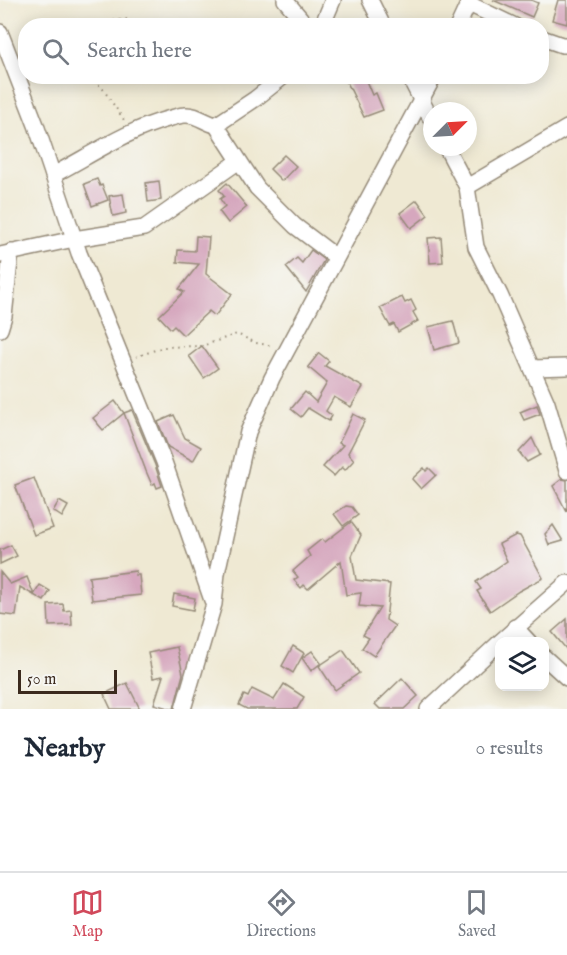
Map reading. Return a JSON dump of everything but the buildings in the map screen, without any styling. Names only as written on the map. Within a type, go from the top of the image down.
[{"type":"street","points":[[285,0],[300,18]]},
{"type":"street","points":[[325,18],[333,0]]},
{"type":"street","points":[[370,0],[379,18]]},
{"type":"street","points":[[462,18],[469,2],[500,18]]},
{"type":"street","points":[[0,32],[18,78]]},
{"type":"street","points":[[549,40],[567,45]]},
{"type":"street","points":[[20,84],[74,239],[164,462],[214,604]]},
{"type":"street","points":[[53,175],[132,132],[164,120],[185,115],[198,117],[209,124],[216,125],[274,84]]},
{"type":"street","points":[[413,84],[422,102]]},
{"type":"street","points":[[183,709],[214,604],[217,573],[248,432],[288,347],[430,84]]},
{"type":"street","points":[[216,125],[257,188],[295,226],[336,257]]},
{"type":"street","points":[[467,188],[567,128]]},
{"type":"street","points":[[451,156],[467,188],[476,247],[500,295],[547,403],[567,471]]},
{"type":"street","points":[[0,329],[4,316],[5,253],[144,228],[239,161]]},
{"type":"street","points":[[532,368],[567,367]]},
{"type":"street","points":[[505,637],[567,583]]},
{"type":"street","points":[[515,627],[525,637]]},
{"type":"street","points":[[428,709],[495,647]]},
{"type":"street","points":[[549,662],[567,678]]},
{"type":"path","points":[[97,84],[132,132]]},
{"type":"path","points":[[125,362],[163,346],[202,346],[237,334],[256,344],[288,347]]}]
